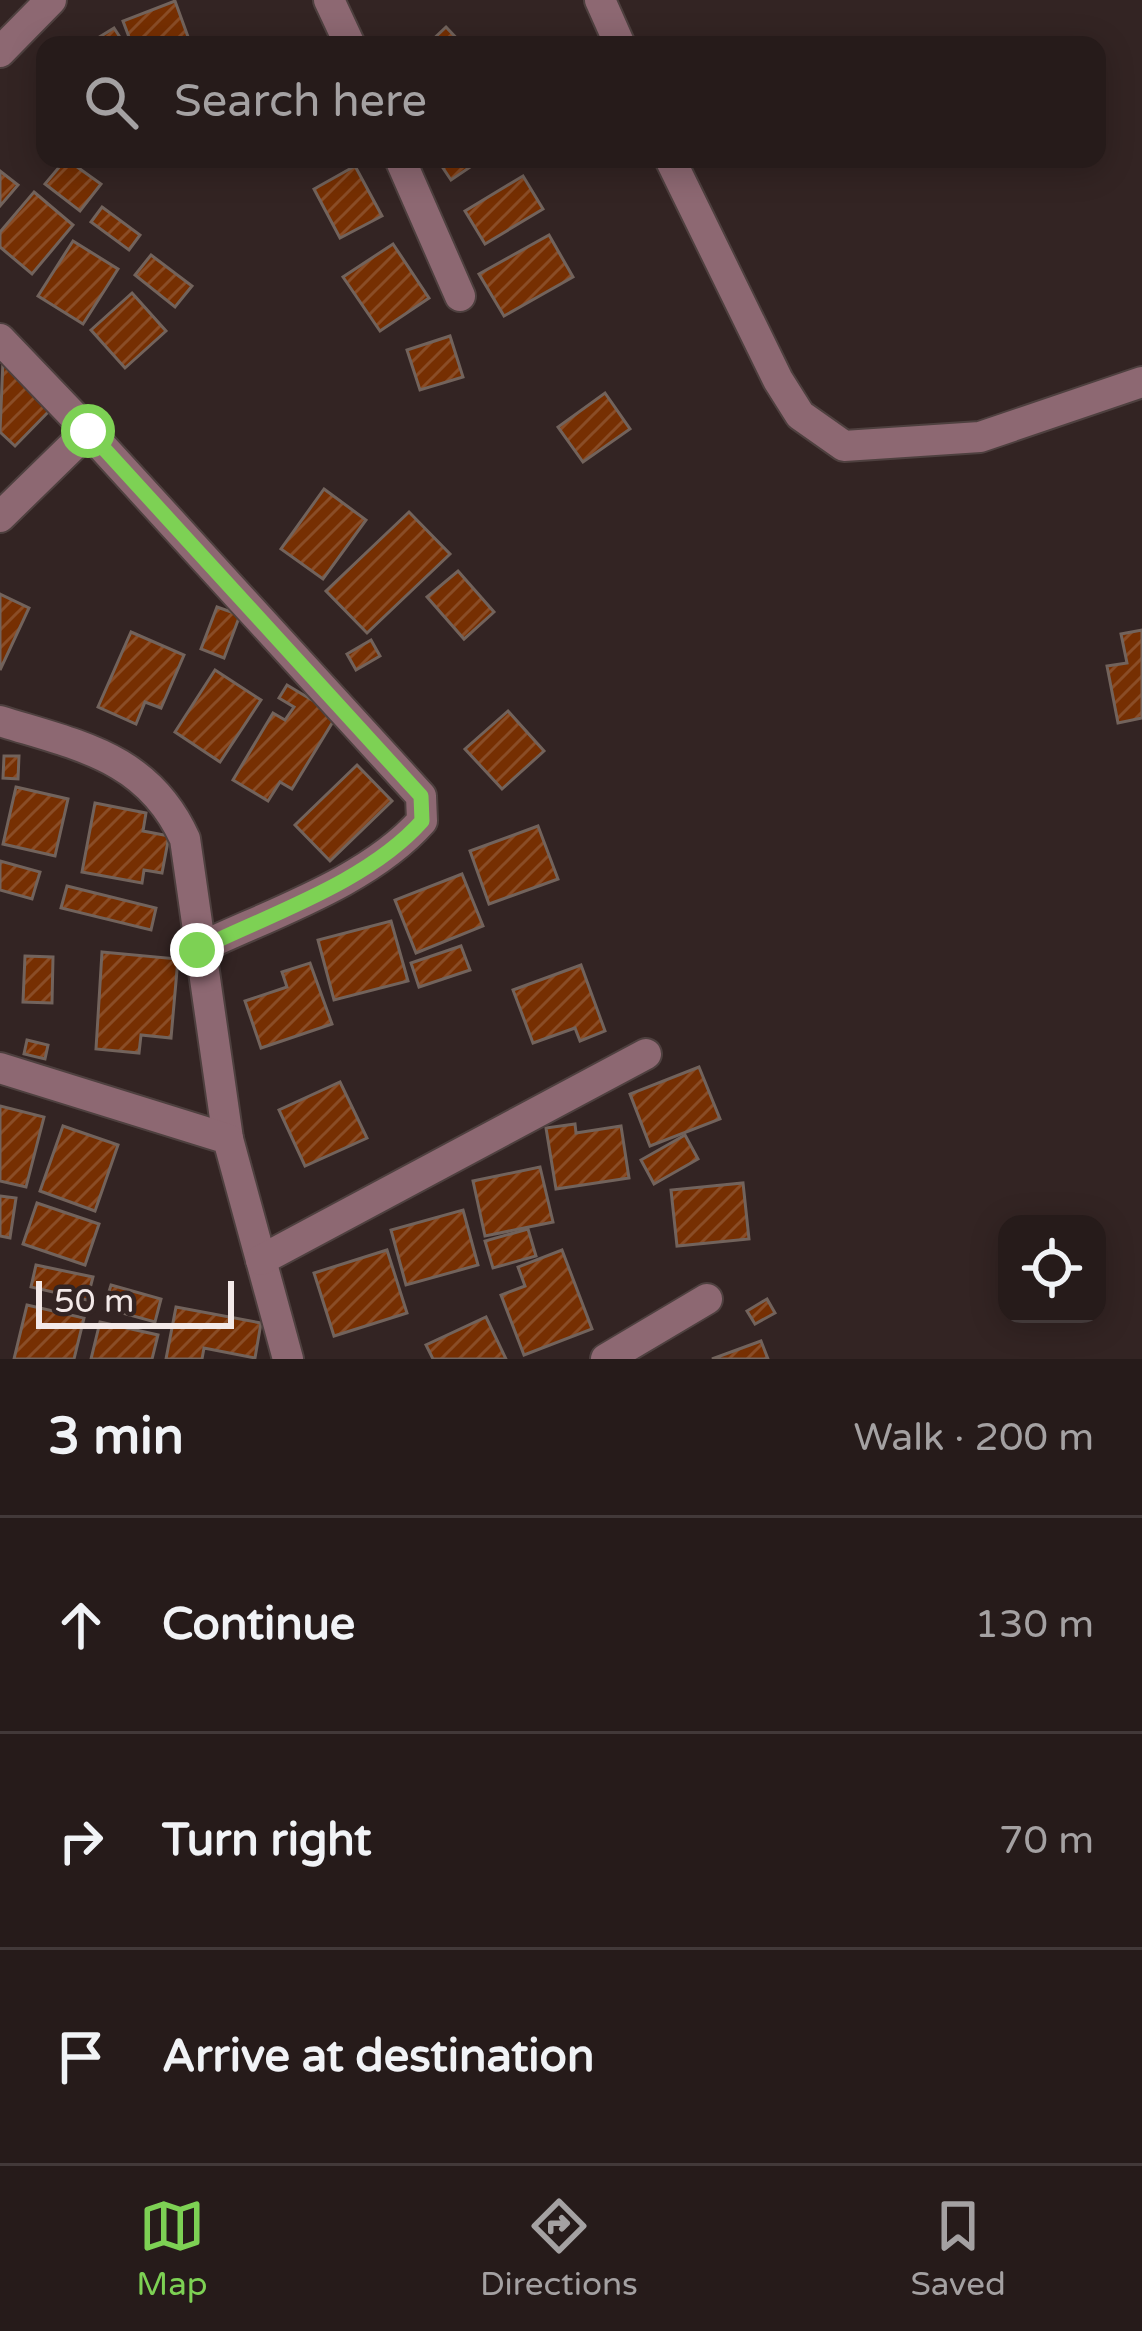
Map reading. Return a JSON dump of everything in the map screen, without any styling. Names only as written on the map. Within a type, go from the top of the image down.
[{"type":"street","points":[[0,52],[51,0]]},
{"type":"street","points":[[329,0],[346,36]]},
{"type":"street","points":[[600,0],[616,36]]},
{"type":"street","points":[[404,168],[460,296]]},
{"type":"street","points":[[674,168],[778,380],[800,415],[844,446],[980,437],[1142,382]]},
{"type":"street","points":[[0,338],[421,796],[422,821],[408,837],[342,878],[197,950]]},
{"type":"street","points":[[0,517],[88,431]]},
{"type":"street","points":[[0,721],[143,776],[170,806],[185,839],[197,950],[228,1139],[288,1359]]},
{"type":"street","points":[[261,1260],[646,1054]]},
{"type":"street","points":[[0,1068],[228,1139]]},
{"type":"street","points":[[606,1359],[707,1299]]},
{"type":"building","points":[[175,1],[188,36],[129,36],[123,21]]},
{"type":"building","points":[[58,168],[79,168],[101,184],[80,211],[45,184]]},
{"type":"building","points":[[356,168],[382,216],[340,238],[314,189]]},
{"type":"building","points":[[443,168],[469,168],[451,180]]},
{"type":"building","points":[[0,171],[18,185],[0,206]]},
{"type":"building","points":[[523,176],[543,209],[485,244],[465,211]]},
{"type":"building","points":[[34,192],[73,225],[32,274],[0,247],[0,232]]},
{"type":"building","points":[[102,207],[140,235],[129,250],[91,222]]},
{"type":"building","points":[[549,235],[573,277],[504,316],[479,274]]},
{"type":"building","points":[[73,241],[118,269],[83,324],[38,296]]},
{"type":"building","points":[[393,244],[429,298],[380,331],[343,277]]},
{"type":"building","points":[[151,255],[192,286],[175,307],[135,275]]},
{"type":"building","points":[[132,293],[166,331],[125,368],[91,330]]},
{"type":"building","points":[[450,336],[463,377],[420,390],[407,350]]},
{"type":"building","points":[[3,360],[52,408],[15,446],[0,432]]},
{"type":"building","points":[[605,393],[630,429],[583,462],[558,427]]},
{"type":"building","points":[[324,489],[366,520],[323,579],[281,549]]},
{"type":"building","points":[[409,512],[450,554],[367,633],[326,591]]},
{"type":"building","points":[[458,571],[494,612],[464,639],[427,597]]},
{"type":"building","points":[[0,594],[29,608],[0,670]]},
{"type":"building","points":[[217,607],[240,615],[224,658],[201,649]]},
{"type":"building","points":[[1142,630],[1142,718],[1118,723],[1107,666],[1127,663],[1121,634]]},
{"type":"building","points":[[131,632],[184,655],[161,708],[145,702],[136,724],[98,707]]},
{"type":"building","points":[[371,640],[380,656],[356,670],[347,654]]},
{"type":"building","points":[[215,670],[261,700],[220,762],[175,732]]},
{"type":"building","points":[[287,685],[337,715],[292,789],[280,782],[268,801],[233,780],[273,713],[285,720],[294,707],[279,698]]},
{"type":"building","points":[[508,711],[544,751],[502,789],[465,749]]},
{"type":"building","points":[[4,756],[19,756],[18,779],[3,778]]},
{"type":"building","points":[[357,765],[392,801],[330,861],[295,825]]},
{"type":"building","points":[[16,787],[68,799],[55,856],[3,844]]},
{"type":"building","points":[[95,803],[146,813],[143,831],[169,836],[162,873],[144,870],[142,883],[82,872]]},
{"type":"building","points":[[538,826],[558,879],[489,904],[470,851]]},
{"type":"building","points":[[0,861],[40,872],[32,899],[0,890]]},
{"type":"building","points":[[462,874],[483,926],[416,953],[395,900]]},
{"type":"building","points":[[67,886],[156,908],[151,930],[61,908]]},
{"type":"building","points":[[391,921],[408,981],[334,1000],[318,940]]},
{"type":"building","points":[[461,946],[470,970],[419,987],[411,963]]},
{"type":"building","points":[[102,952],[178,959],[171,1038],[141,1035],[139,1053],[96,1049]]},
{"type":"building","points":[[25,956],[53,957],[52,1003],[23,1002]]},
{"type":"building","points":[[310,963],[332,1024],[261,1048],[245,1001],[287,987],[282,972]]},
{"type":"building","points":[[581,965],[605,1031],[580,1041],[575,1028],[533,1043],[513,990]]},
{"type":"building","points":[[27,1040],[48,1045],[45,1059],[24,1054]]},
{"type":"building","points":[[699,1067],[720,1119],[650,1146],[630,1094]]},
{"type":"building","points":[[340,1082],[367,1138],[305,1166],[279,1110]]},
{"type":"building","points":[[0,1106],[44,1117],[26,1187],[0,1181]]},
{"type":"building","points":[[575,1124],[576,1133],[621,1126],[629,1178],[556,1189],[546,1128]]},
{"type":"building","points":[[63,1126],[118,1145],[95,1211],[40,1191]]},
{"type":"building","points":[[685,1135],[698,1159],[654,1184],[641,1160]]},
{"type":"building","points":[[540,1167],[553,1222],[485,1236],[473,1181]]},
{"type":"building","points":[[743,1183],[749,1239],[677,1246],[671,1190]]},
{"type":"building","points":[[0,1196],[16,1198],[10,1238],[0,1236]]},
{"type":"building","points":[[37,1203],[99,1224],[85,1265],[23,1244]]},
{"type":"building","points":[[463,1210],[478,1265],[406,1285],[391,1230]]},
{"type":"building","points":[[528,1229],[536,1256],[493,1268],[485,1241]]},
{"type":"building","points":[[387,1250],[407,1313],[334,1336],[314,1273]]},
{"type":"building","points":[[562,1250],[592,1329],[524,1355],[501,1295],[525,1286],[518,1267]]},
{"type":"building","points":[[36,1265],[93,1277],[87,1300],[31,1287]]},
{"type":"building","points":[[111,1285],[161,1299],[155,1322],[104,1308]]},
{"type":"building","points":[[767,1299],[775,1313],[755,1324],[747,1311]]},
{"type":"building","points":[[27,1305],[84,1318],[74,1359],[14,1359]]},
{"type":"building","points":[[176,1307],[261,1323],[255,1358],[204,1348],[202,1359],[166,1359]]},
{"type":"building","points":[[486,1317],[506,1359],[433,1359],[426,1345]]},
{"type":"building","points":[[100,1322],[158,1335],[152,1359],[91,1359]]},
{"type":"building","points":[[761,1341],[768,1359],[712,1359]]},
{"type":"route","points":[[88,431],[421,796],[422,821],[408,837],[342,878],[197,950]]}]
